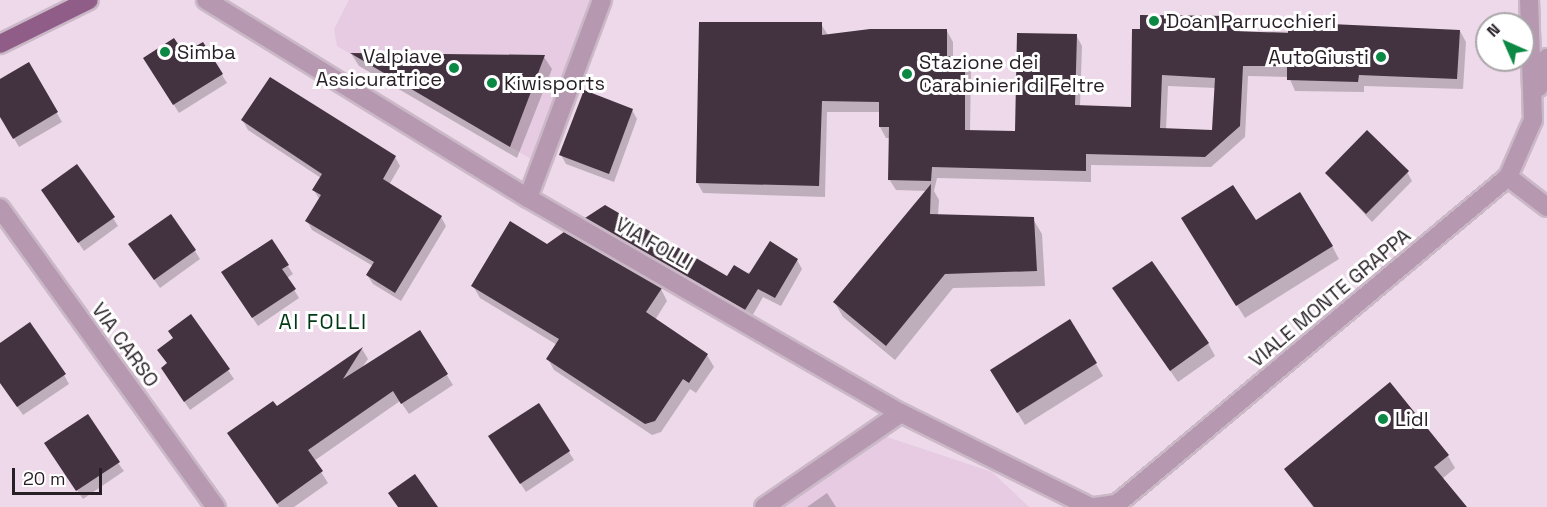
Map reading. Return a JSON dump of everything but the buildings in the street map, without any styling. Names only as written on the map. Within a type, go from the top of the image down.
[{"type":"main road","points":[[0,44],[61,6],[88,0]]},
{"type":"street","name":"VIA FOLLI","points":[[207,0],[528,198],[901,413],[1090,507]]},
{"type":"street","points":[[528,198],[602,0]]},
{"type":"street","name":"VIALE MONTE GRAPPA","points":[[1529,0],[1535,100]]},
{"type":"street","name":"VIALE MONTE GRAPPA","points":[[1095,507],[1116,504],[1508,177],[1527,141],[1535,100],[1547,58]]},
{"type":"street","points":[[1508,177],[1547,207]]},
{"type":"street","name":"VIA CARSO","points":[[0,208],[216,507]]},
{"type":"street","points":[[764,507],[901,413]]},
{"type":"shaded area","points":[[349,0],[602,0],[540,164],[337,46],[334,29]]},
{"type":"shaded area","points":[[875,433],[992,472],[1029,507],[768,507]]},
{"type":"place","name":"Doan Parrucchieri","points":[[1154,21]]},
{"type":"place","name":"Simba","points":[[165,52]]},
{"type":"place","name":"AutoGiusti","points":[[1381,57]]},
{"type":"place","name":"Valpiave Assicuratrice","points":[[454,68]]},
{"type":"place","name":"Stazione dei Carabinieri di Feltre","points":[[907,74]]},
{"type":"place","name":"Kiwisports","points":[[492,83]]},
{"type":"place","name":"Lidl","points":[[1383,419]]},
{"type":"district","name":"AI FOLLI","points":[[323,322]]}]
